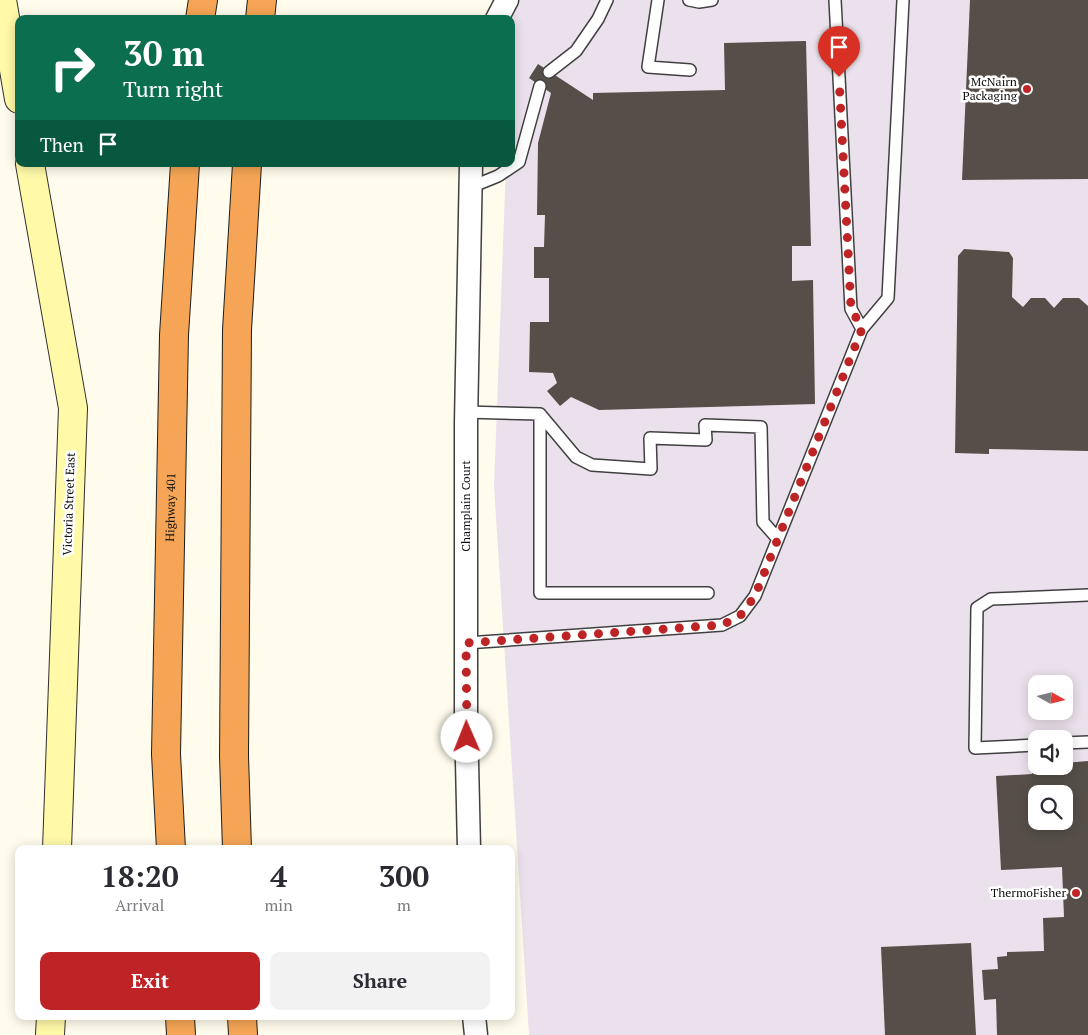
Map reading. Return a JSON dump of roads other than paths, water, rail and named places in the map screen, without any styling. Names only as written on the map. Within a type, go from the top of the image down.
[{"type":"highway","points":[[201,15],[203,0]]},
{"type":"highway","points":[[260,15],[262,0]]},
{"type":"highway","name":"Highway 401","points":[[171,845],[166,754],[174,335],[185,167]]},
{"type":"highway","points":[[237,845],[234,756],[237,330],[247,167]]},
{"type":"highway","points":[[180,1020],[181,1035]]},
{"type":"highway","points":[[242,1020],[243,1035]]},
{"type":"main road","points":[[2,0],[15,76]]},
{"type":"main road","name":"Victoria Street East","points":[[31,167],[73,408],[57,845]]},
{"type":"main road","points":[[50,1035],[51,1020]]},
{"type":"street","points":[[499,15],[507,0]]},
{"type":"street","name":"Champlain Court","points":[[469,845],[466,718],[466,412],[472,167]]},
{"type":"street","points":[[474,1020],[476,1035]]},
{"type":"lane","points":[[549,72],[576,51],[598,19],[607,0]]},
{"type":"lane","points":[[658,0],[648,67],[690,70]]},
{"type":"lane","points":[[689,0],[699,2],[712,0]]},
{"type":"lane","points":[[835,0],[851,308],[862,329]]},
{"type":"lane","points":[[466,643],[722,625],[740,616],[755,596],[862,329],[888,298],[903,0]]},
{"type":"lane","points":[[515,165],[520,162],[540,86]]},
{"type":"lane","points":[[471,187],[498,176],[512,167]]},
{"type":"lane","points":[[466,412],[540,414],[576,457],[592,465],[651,469],[650,438],[706,440],[705,425],[761,427],[763,522],[778,539]]},
{"type":"lane","points":[[540,414],[540,593],[708,594]]},
{"type":"lane","points":[[1028,745],[975,748],[977,608],[990,599],[1088,595]]},
{"type":"lane","points":[[1073,743],[1088,742]]},
{"type":"place","name":"McNairn Packaging","points":[[1027,89]]},
{"type":"place","name":"ThermoFisher","points":[[1076,893]]}]
